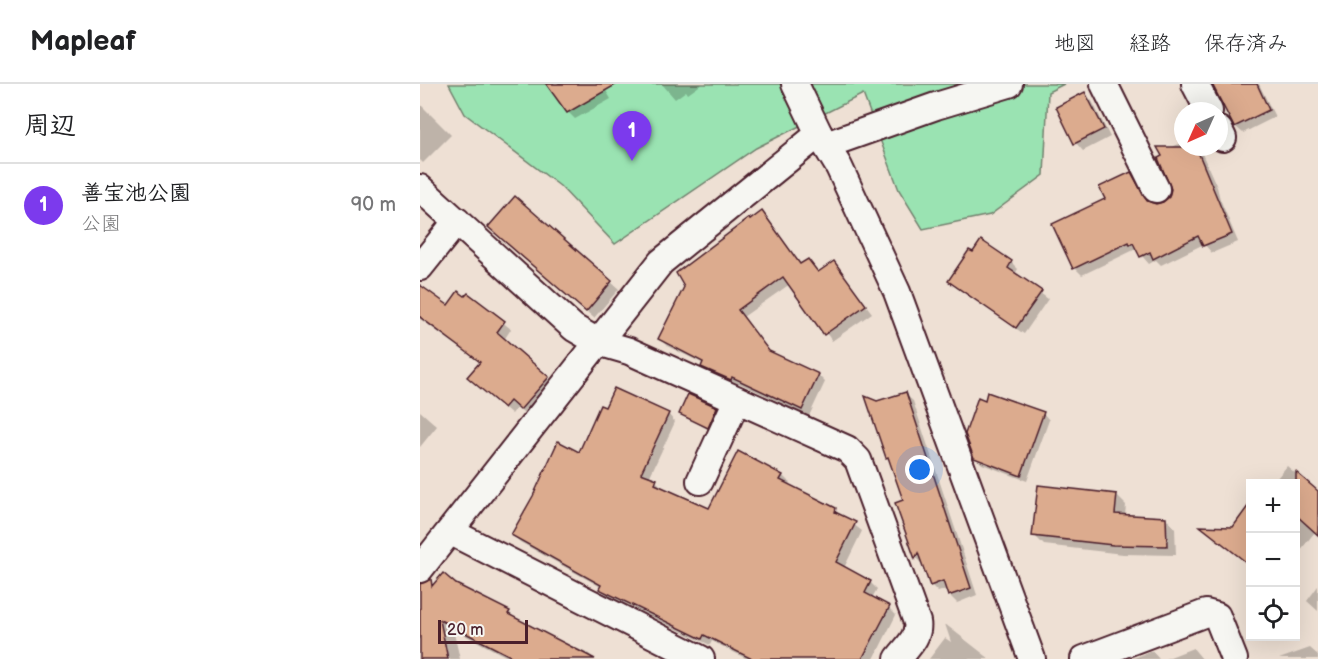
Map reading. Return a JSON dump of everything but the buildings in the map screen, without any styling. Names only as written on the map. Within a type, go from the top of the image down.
[{"type":"street","points":[[795,84],[822,140],[839,167],[897,292],[1032,659]]},
{"type":"street","points":[[420,569],[661,262],[822,140],[1009,84]]},
{"type":"street","points":[[1104,84],[1156,189]]},
{"type":"street","points":[[1195,84],[1204,102]]},
{"type":"street","points":[[420,188],[574,328],[598,342],[629,351],[847,449],[858,460],[918,629],[916,636],[898,659]]},
{"type":"street","points":[[420,267],[457,221]]},
{"type":"street","points":[[700,482],[737,399]]},
{"type":"street","points":[[451,532],[702,659]]},
{"type":"street","points":[[1084,659],[1206,613],[1217,616],[1234,659]]},
{"type":"green space","points":[[449,84],[1064,84],[1048,92],[1044,175],[990,215],[923,229],[899,190],[863,94],[756,148],[615,244],[560,186],[465,114]]},
{"type":"place","name":"善宝池公園","points":[[632,161]]}]
